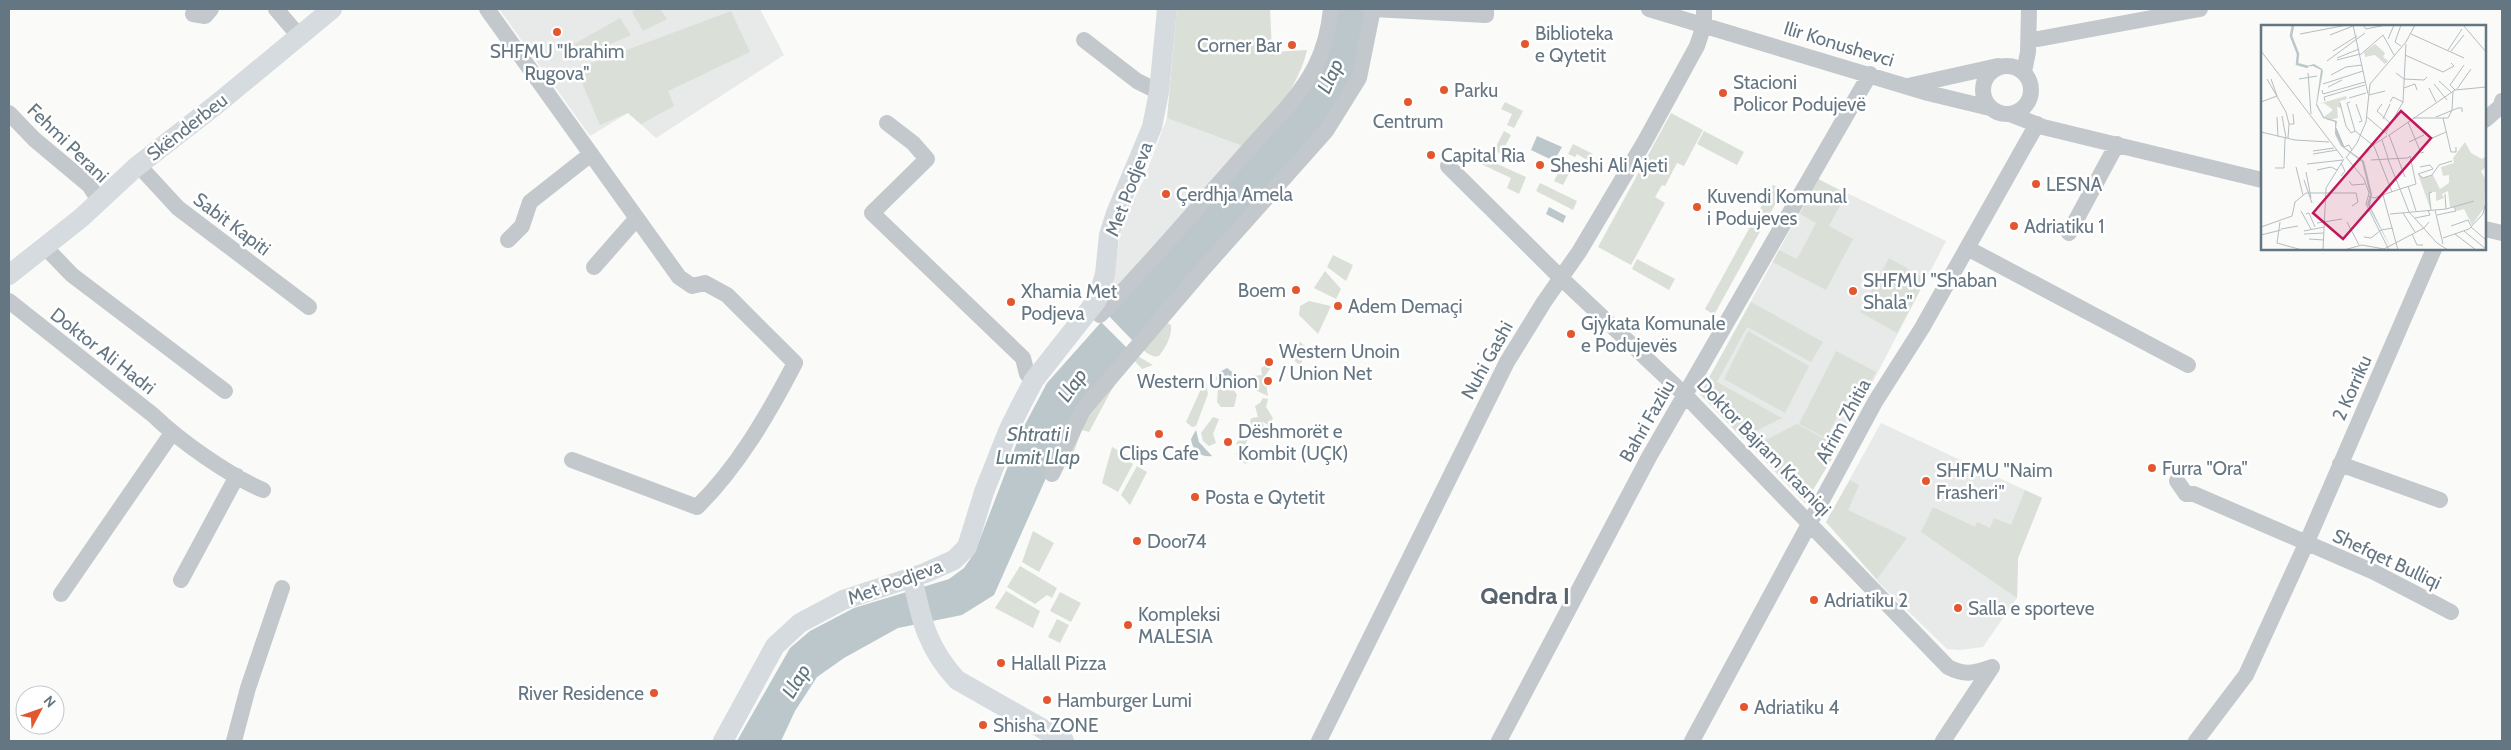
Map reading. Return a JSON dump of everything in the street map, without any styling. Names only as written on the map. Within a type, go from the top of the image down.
[{"type":"main road","name":"Skënderbeu","points":[[9,275],[100,202],[136,167],[332,9]]},
{"type":"main road","name":"Met Podjeva","points":[[723,741],[775,646],[800,623],[843,600],[913,584],[954,560],[967,547],[984,492],[1009,429],[1034,380],[1097,300],[1105,274],[1109,235],[1116,212],[1152,127],[1159,92],[1167,9]]},
{"type":"main road","points":[[913,584],[926,635],[936,654],[957,680],[1064,741]]},
{"type":"street","points":[[193,14],[205,16],[211,9]]},
{"type":"street","points":[[276,9],[299,36]]},
{"type":"street","points":[[487,9],[679,277],[692,286],[705,283],[727,295],[795,363],[767,414],[710,494],[697,507],[572,460]]},
{"type":"street","points":[[1100,315],[1196,209],[1298,91],[1314,69],[1321,54],[1329,28],[1331,9]]},
{"type":"street","points":[[1052,474],[1083,410],[1204,268],[1326,131],[1360,78],[1373,9],[1439,10],[1486,16],[1486,9]]},
{"type":"street","name":"Ilir Konushevci","points":[[1649,9],[1704,17],[1870,74],[1990,108]]},
{"type":"street","points":[[2024,72],[2029,37],[2029,9]]},
{"type":"street","points":[[2029,37],[2038,39],[2200,9]]},
{"type":"street","name":"Nuhi Gashi","points":[[1319,741],[1507,362],[1579,252],[1667,102],[1697,46],[1704,17]]},
{"type":"street","points":[[1084,40],[1137,81],[1159,92]]},
{"type":"street","points":[[2000,66],[1993,69],[1984,81],[1983,95],[1990,108],[1996,112],[2010,114],[2043,128],[2117,144],[2261,180]]},
{"type":"street","points":[[1908,86],[2000,66],[2012,66],[2024,72],[2028,78],[2032,107],[2037,124]]},
{"type":"street","name":"Bahri Fazliu","points":[[1499,741],[1649,457],[1870,74]]},
{"type":"street","points":[[2010,114],[2024,107],[2031,93]]},
{"type":"street","points":[[2486,119],[2501,106],[2502,101]]},
{"type":"street","name":"Fehmi Perani","points":[[9,112],[34,139],[89,185],[100,202]]},
{"type":"street","points":[[887,123],[913,143],[927,158],[872,213],[1024,358],[1028,374],[1034,380]]},
{"type":"street","name":"Afrim Zhitia","points":[[1692,741],[1875,402],[1922,328],[2037,124]]},
{"type":"street","points":[[2069,233],[2117,144]]},
{"type":"street","points":[[508,240],[522,226],[530,202],[591,154]]},
{"type":"street","name":"Doktor Bajram Krasniqi","points":[[1448,166],[1561,278],[1685,395],[1810,522],[1948,667],[1960,673],[1973,674],[1992,667],[1943,741]]},
{"type":"street","name":"Sabit Kapiti","points":[[136,167],[142,169],[178,208],[309,307]]},
{"type":"street","points":[[594,267],[637,218]]},
{"type":"street","points":[[2486,229],[2502,233]]},
{"type":"street","points":[[45,247],[72,275],[225,391]]},
{"type":"street","points":[[1967,248],[2188,365]]},
{"type":"street","name":"2 Korriku","points":[[2196,741],[2246,675],[2380,378],[2434,250]]},
{"type":"street","name":"Doktor Ali Hadri","points":[[9,301],[153,415],[172,433],[237,476],[262,490]]},
{"type":"street","points":[[60,594],[172,433]]},
{"type":"street","points":[[2340,464],[2440,500]]},
{"type":"street","points":[[181,580],[237,476]]},
{"type":"street","points":[[2176,481],[2186,494],[2194,494],[2306,544]]},
{"type":"street","name":"Shefqet Bulliqi","points":[[2306,544],[2374,572],[2450,612]]},
{"type":"street","points":[[234,741],[248,688],[282,588]]},
{"type":"shaded area","points":[[499,9],[760,9],[784,55],[656,138],[628,113],[590,136]]},
{"type":"shaded area","points":[[637,9],[660,9],[667,19],[643,31],[632,12]]},
{"type":"shaded area","points":[[1177,9],[1270,9],[1272,52],[1307,50],[1303,64],[1290,90],[1274,114],[1245,147],[1167,118]]},
{"type":"shaded area","points":[[731,11],[750,52],[668,91],[674,106],[641,124],[628,113],[600,125],[576,69]]},
{"type":"shaded area","points":[[620,18],[631,35],[569,62],[562,51]]},
{"type":"shaded area","points":[[1505,102],[1523,111],[1514,128],[1507,125],[1512,114],[1501,109]]},
{"type":"shaded area","points":[[1671,113],[1703,130],[1684,166],[1677,163],[1665,186],[1662,185],[1655,197],[1665,203],[1631,265],[1598,247]]},
{"type":"shaded area","points":[[1167,118],[1245,147],[1111,293],[1122,223],[1144,179]]},
{"type":"shaded area","points":[[1504,131],[1511,135],[1501,154],[1494,150]]},
{"type":"shaded area","points":[[1704,131],[1744,152],[1737,165],[1697,144]]},
{"type":"shaded area","points":[[1573,144],[1593,154],[1589,161],[1577,154],[1575,157],[1568,154]]},
{"type":"shaded area","points":[[1484,158],[1526,177],[1519,194],[1507,188],[1511,178],[1481,164]]},
{"type":"shaded area","points":[[1564,161],[1573,166],[1563,185],[1554,181]]},
{"type":"shaded area","points":[[1818,179],[1946,241],[1839,447],[1805,503],[1700,394]]},
{"type":"shaded area","points":[[1818,179],[1846,194],[1829,226],[1853,239],[1826,290],[1773,262],[1779,250],[1797,259],[1816,223],[1800,214]]},
{"type":"shaded area","points":[[1540,183],[1577,201],[1573,210],[1536,191]]},
{"type":"shaded area","points":[[1773,185],[1783,190],[1714,315],[1705,309]]},
{"type":"shaded area","points":[[1333,255],[1353,265],[1346,281],[1327,267]]},
{"type":"shaded area","points":[[1889,258],[1926,279],[1897,333],[1860,312]]},
{"type":"shaded area","points":[[1637,259],[1675,279],[1669,290],[1632,269]]},
{"type":"shaded area","points":[[1325,271],[1341,289],[1336,299],[1314,288]]},
{"type":"shaded area","points":[[1309,301],[1331,306],[1318,334],[1299,315],[1300,306]]},
{"type":"shaded area","points":[[1751,302],[1823,342],[1811,362],[1747,327],[1717,382],[1782,418],[1742,438],[1700,394]]},
{"type":"shaded area","points":[[1166,322],[1171,325],[1171,334],[1164,349],[1159,356],[1146,353],[1140,347]]},
{"type":"shaded area","points":[[1748,331],[1809,366],[1785,413],[1724,379]]},
{"type":"shaded area","points":[[1300,342],[1308,349],[1300,366],[1292,358],[1299,348],[1296,345]]},
{"type":"shaded area","points":[[1836,351],[1876,372],[1865,393],[1853,387],[1826,438],[1799,424]]},
{"type":"shaded area","points":[[1134,354],[1153,365],[1142,369],[1132,358]]},
{"type":"shaded area","points":[[1268,364],[1270,369],[1265,376],[1268,396],[1255,390],[1253,376],[1262,375],[1261,368]]},
{"type":"shaded area","points":[[1124,371],[1089,432],[1082,430],[1068,467],[1059,464],[1080,419]]},
{"type":"shaded area","points":[[1205,380],[1208,394],[1196,426],[1192,427],[1186,422]]},
{"type":"shaded area","points":[[1225,384],[1231,386],[1237,395],[1234,407],[1221,407],[1217,402],[1218,389]]},
{"type":"shaded area","points":[[1263,398],[1268,399],[1266,407],[1273,418],[1269,426],[1262,421],[1264,426],[1262,428],[1255,426],[1252,428],[1250,420],[1258,417],[1255,406]]},
{"type":"shaded area","points":[[1213,417],[1219,419],[1213,434],[1216,443],[1209,446],[1203,441],[1201,433]]},
{"type":"shaded area","points":[[1881,423],[2042,498],[2018,558],[2017,598],[1983,647],[1960,650],[1947,649],[1880,584],[1826,522]]},
{"type":"shaded area","points":[[1797,424],[1839,447],[1805,503],[1752,447]]},
{"type":"shaded area","points":[[1246,435],[1248,439],[1245,445],[1254,454],[1249,462],[1245,464],[1236,454],[1242,447],[1236,444],[1239,439]]},
{"type":"shaded area","points":[[1112,447],[1128,456],[1126,460],[1133,464],[1118,492],[1102,483]]},
{"type":"shaded area","points":[[1137,466],[1147,472],[1130,505],[1121,495]]},
{"type":"shaded area","points":[[1850,480],[1859,485],[1848,510],[1907,538],[1877,579],[1826,522]]},
{"type":"shaded area","points":[[2025,490],[2042,498],[2018,558],[2017,598],[1921,532],[1933,507],[1975,527],[1977,522],[1990,528],[1994,518],[2011,525]]},
{"type":"shaded area","points":[[1033,531],[1054,543],[1039,572],[1022,562]]},
{"type":"shaded area","points":[[1020,566],[1057,588],[1052,598],[1047,595],[1035,604],[1007,587]]},
{"type":"shaded area","points":[[1006,591],[1040,611],[1033,628],[995,608]]},
{"type":"shaded area","points":[[1060,592],[1081,603],[1071,622],[1050,611]]},
{"type":"shaded area","points":[[1057,619],[1069,625],[1060,643],[1048,637]]},
{"type":"water","name":"Shtrati i Lumit Llap","points":[[1335,9],[1368,9],[1352,82],[1337,110],[1074,415],[994,595],[962,615],[898,628],[844,658],[817,677],[795,711],[781,741],[737,741],[790,648],[810,631],[854,608],[949,579],[964,568],[975,552],[1021,432],[1047,383],[1289,111]]},
{"type":"water","points":[[1537,136],[1562,147],[1554,161],[1531,150]]},
{"type":"water","points":[[1549,207],[1566,216],[1563,223],[1546,214]]},
{"type":"water","points":[[1227,368],[1236,375],[1240,384],[1237,385],[1228,375],[1218,381],[1216,379],[1218,373]]},
{"type":"water","points":[[1196,430],[1199,442],[1212,456],[1204,456],[1193,447],[1191,439]]},
{"type":"pier","points":[[1107,314],[1133,341],[1127,348],[1100,321]]},
{"type":"place","name":"SHFMU \"Ibrahim Rugova\"","points":[[557,32]]},
{"type":"place","name":"Biblioteka e Qytetit","points":[[1525,44]]},
{"type":"place","name":"Corner Bar","points":[[1292,45]]},
{"type":"place","name":"Parku","points":[[1444,90]]},
{"type":"place","name":"Stacioni Policor Podujevë","points":[[1723,93]]},
{"type":"place","name":"Centrum","points":[[1408,102]]},
{"type":"place","name":"Capital Ria","points":[[1431,155]]},
{"type":"place","name":"Sheshi Ali Ajeti","points":[[1540,165]]},
{"type":"place","name":"LESNA","points":[[2036,184]]},
{"type":"place","name":"Çerdhja Amela","points":[[1166,194]]},
{"type":"place","name":"Kuvendi Komunal i Podujeves","points":[[1697,207]]},
{"type":"place","name":"Adriatiku 1","points":[[2014,226]]},
{"type":"place","name":"Boem","points":[[1296,290]]},
{"type":"place","name":"SHFMU \"Shaban Shala\"","points":[[1853,291]]},
{"type":"place","name":"Xhamia Met Podjeva","points":[[1011,302]]},
{"type":"place","name":"Adem Demaçi","points":[[1338,306]]},
{"type":"place","name":"Gjykata Komunale e Podujevës","points":[[1571,334]]},
{"type":"place","name":"Western Unoin / Union Net","points":[[1269,362]]},
{"type":"place","name":"Western Union","points":[[1268,381]]},
{"type":"place","name":"Clips Cafe","points":[[1159,434]]},
{"type":"place","name":"Dëshmorët e Kombit (UÇK)","points":[[1228,442]]},
{"type":"place","name":"Furra \"Ora\"","points":[[2152,468]]},
{"type":"place","name":"SHFMU \"Naim Frasheri\"","points":[[1926,481]]},
{"type":"place","name":"Posta e Qytetit","points":[[1195,497]]},
{"type":"place","name":"Door74","points":[[1137,541]]},
{"type":"place","name":"Adriatiku 2","points":[[1814,600]]},
{"type":"place","name":"Salla e sporteve","points":[[1958,608]]},
{"type":"place","name":"Kompleksi MALESIA","points":[[1128,625]]},
{"type":"place","name":"Hallall Pizza","points":[[1001,663]]},
{"type":"place","name":"River Residence","points":[[654,693]]},
{"type":"place","name":"Hamburger Lumi","points":[[1047,700]]},
{"type":"place","name":"Adriatiku 4","points":[[1744,707]]},
{"type":"place","name":"Shisha ZONE","points":[[983,725]]},
{"type":"district","name":"Qendra I","points":[[1525,595]]},
{"type":"water label","name":"Llap","points":[[1330,76]]},
{"type":"water label","name":"Llap","points":[[1072,385]]},
{"type":"water label","name":"Llap","points":[[796,681]]}]
